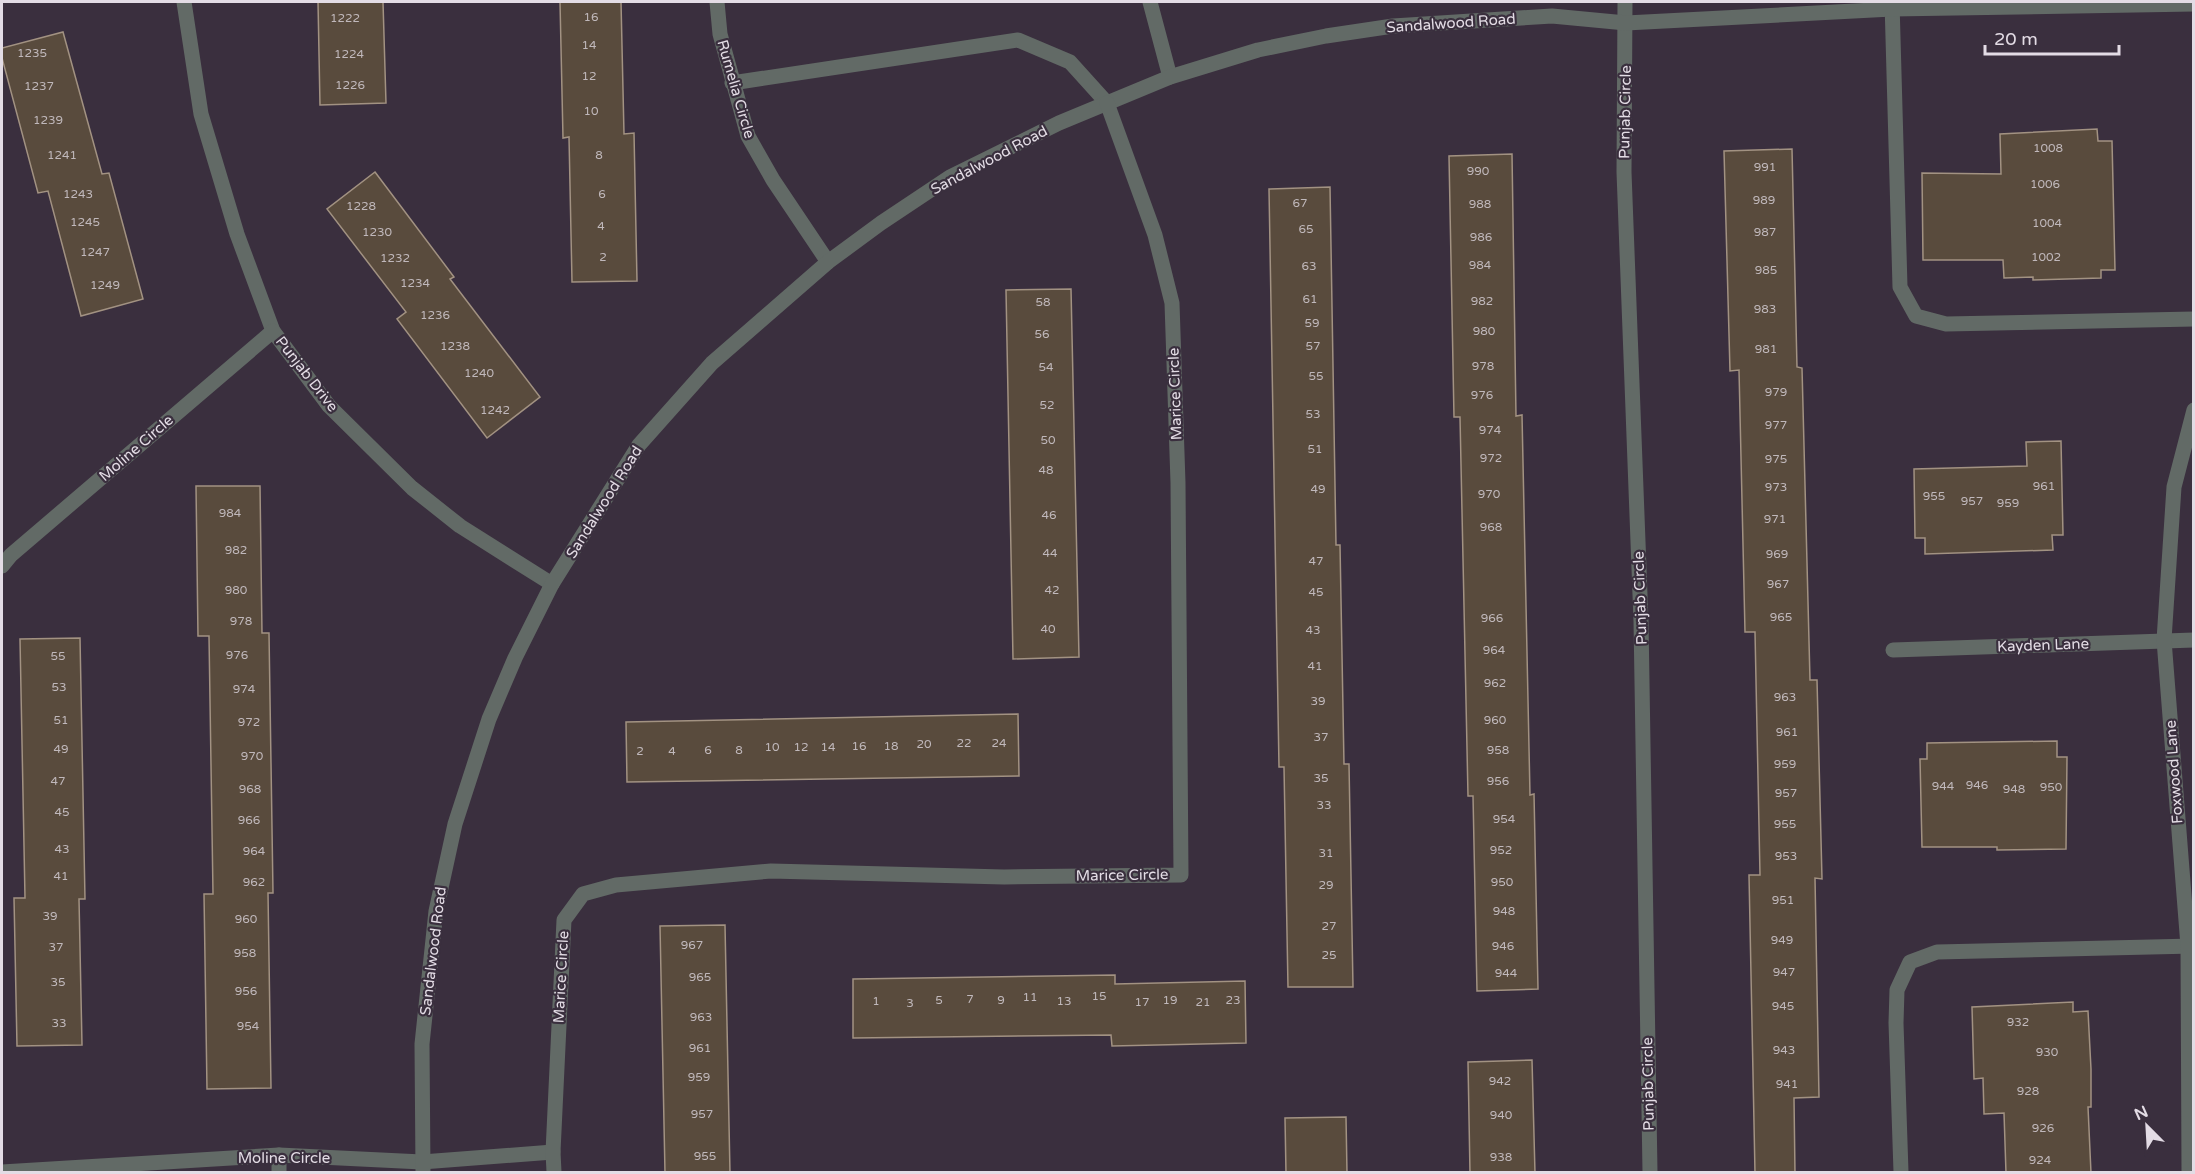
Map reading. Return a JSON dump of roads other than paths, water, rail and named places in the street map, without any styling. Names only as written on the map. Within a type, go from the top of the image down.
[{"type":"street","name":"Punjab Drive","points":[[184,2],[201,114],[237,234],[273,331],[329,406],[412,488],[460,526],[552,584]]},
{"type":"street","name":"Rumelia Circle","points":[[717,2],[720,34],[748,136],[773,180],[828,262]]},
{"type":"street","points":[[1150,2],[1170,77]]},
{"type":"street","points":[[1626,2],[1626,23]]},
{"type":"street","name":"Sandalwood Road","points":[[422,1167],[422,1044],[436,911],[455,824],[489,719],[515,658],[552,584],[639,445],[712,363],[828,262],[950,177],[998,152],[1170,77],[1258,50],[1326,36],[1393,26],[1551,16],[1626,23],[1892,5],[2193,4]]},
{"type":"street","points":[[1892,5],[1900,287],[1916,316],[1946,324],[2193,319]]},
{"type":"street","name":"Punjab Circle","points":[[1626,23],[1624,172],[1641,621],[1650,1173]]},
{"type":"street","points":[[732,83],[1018,40],[1070,62],[1107,104]]},
{"type":"street","name":"Marice Circle","points":[[554,1173],[553,1152],[564,920],[583,894],[616,885],[771,871],[1004,877],[1181,875],[1178,483],[1172,303],[1155,235],[1107,104]]},
{"type":"street","name":"Moline Circle","points":[[2,566],[11,555],[273,331]]},
{"type":"street","name":"Foxwood Lane","points":[[2189,1173],[2190,946],[2164,640],[2174,487],[2193,410]]},
{"type":"street","name":"Kayden Lane","points":[[1893,650],[2193,640]]},
{"type":"street","points":[[1901,1173],[1897,990],[1910,962],[1937,952],[2190,946]]},
{"type":"street","points":[[422,1167],[553,1152]]},
{"type":"street","name":"Moline Circle","points":[[2,1172],[279,1155],[422,1167]]},
{"type":"street","points":[[279,1155],[279,1173]]}]
